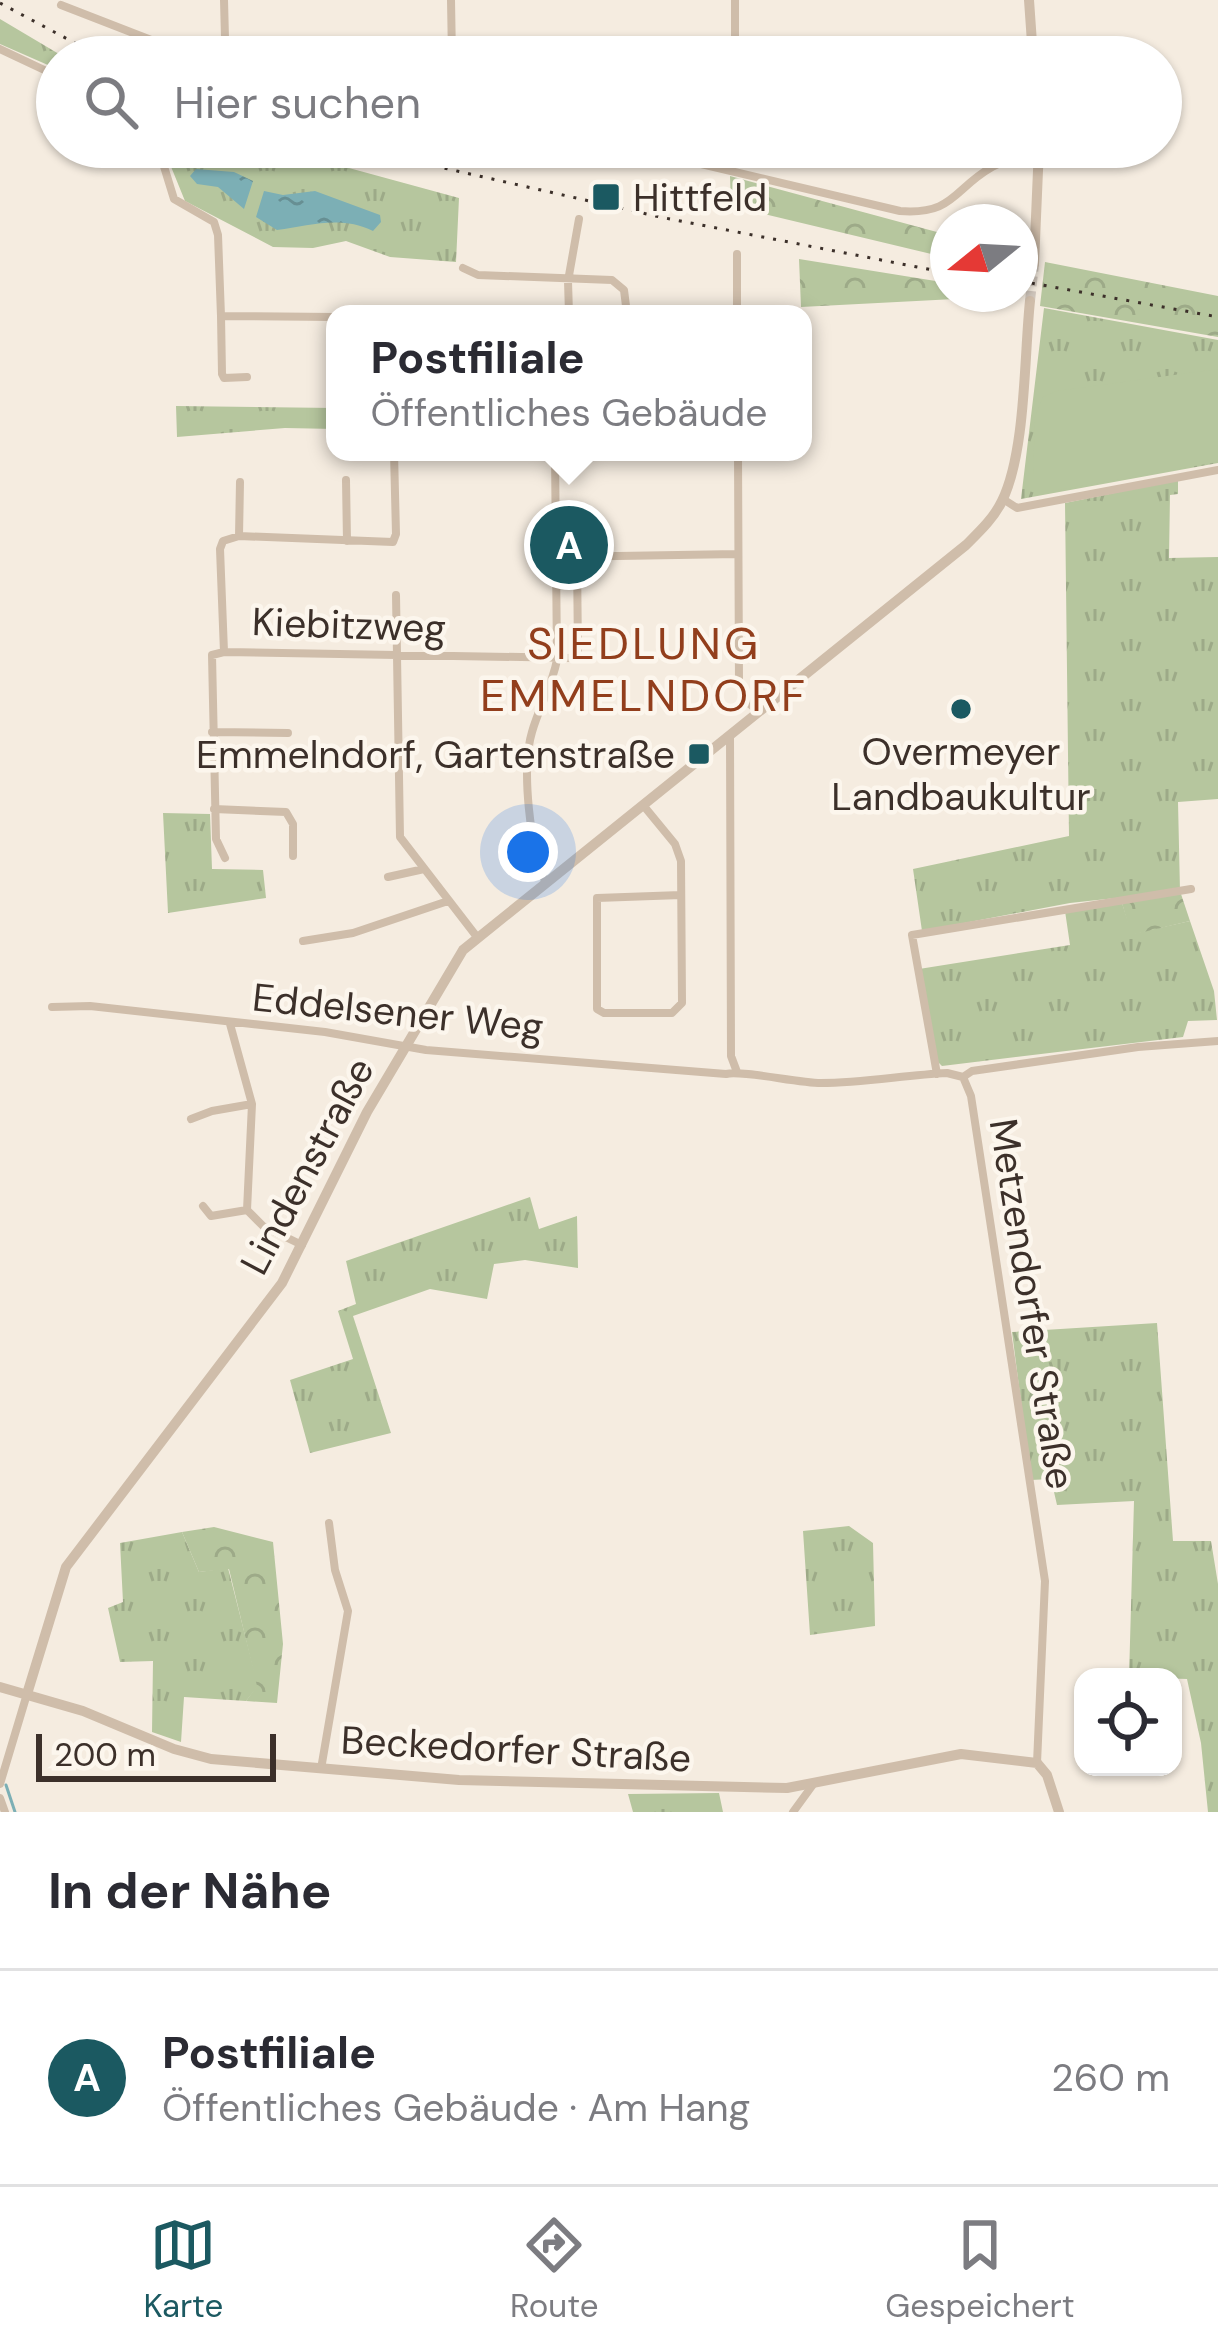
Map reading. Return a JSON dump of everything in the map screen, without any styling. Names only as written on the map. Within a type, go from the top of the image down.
[{"type":"street","points":[[224,0],[225,36]]},
{"type":"street","points":[[452,0],[452,36]]},
{"type":"street","points":[[735,0],[735,36]]},
{"type":"street","points":[[1029,0],[1032,36]]},
{"type":"street","points":[[61,5],[141,36]]},
{"type":"street","points":[[0,49],[36,66]]},
{"type":"street","points":[[164,168],[174,199],[214,222],[222,374],[224,378],[247,377]]},
{"type":"street","points":[[728,168],[900,211],[921,212],[962,194],[991,168]]},
{"type":"street","points":[[1037,204],[1038,168]]},
{"type":"street","points":[[569,305],[579,219]]},
{"type":"street","points":[[736,305],[737,254]]},
{"type":"street","points":[[463,268],[478,275],[619,283],[626,305]]},
{"type":"street","points":[[1029,312],[1016,446],[1003,499],[1017,508],[1218,470]]},
{"type":"street","points":[[220,316],[326,317]]},
{"type":"street","points":[[224,652],[223,541],[239,536],[393,542],[394,461]]},
{"type":"street","points":[[546,883],[534,849],[530,739],[554,680],[557,660],[556,461]]},
{"type":"street","points":[[738,461],[739,683],[745,700],[760,713]]},
{"type":"street","points":[[346,480],[347,541]]},
{"type":"street","points":[[239,482],[239,536]]},
{"type":"street","name":"Lindenstraße","points":[[27,1694],[66,1567],[264,1309],[304,1246],[367,1112],[452,965],[477,937],[966,545],[1003,499]]},
{"type":"street","points":[[556,556],[739,554]]},
{"type":"street","points":[[557,660],[578,656],[577,557]]},
{"type":"street","points":[[396,595],[400,837],[477,937]]},
{"type":"street","name":"Kiebitzweg","points":[[212,732],[212,655],[224,652],[557,660]]},
{"type":"street","points":[[224,858],[216,839],[212,732],[287,733]]},
{"type":"street","points":[[730,737],[731,1056],[736,1072]]},
{"type":"street","points":[[643,805],[679,853],[681,895],[682,1003],[671,1013],[604,1013],[597,1009],[597,898],[681,895]]},
{"type":"street","points":[[214,809],[286,812],[292,824],[293,856]]},
{"type":"street","points":[[388,877],[424,869]]},
{"type":"street","points":[[937,1074],[912,935],[1191,889]]},
{"type":"street","points":[[303,941],[353,933],[448,901]]},
{"type":"street","name":"Eddelsener Weg","points":[[52,1006],[90,1006],[325,1032],[404,1047],[736,1072]]},
{"type":"street","points":[[230,1024],[252,1104],[247,1210],[262,1226],[304,1246]]},
{"type":"street","points":[[963,1077],[972,1071],[1114,1050],[1218,1042]]},
{"type":"street","name":"Metzendorfer Straße","points":[[736,1072],[816,1083],[937,1074],[963,1077],[970,1096],[1045,1581],[1037,1763],[1047,1775],[1059,1812]]},
{"type":"street","points":[[190,1119],[252,1104]]},
{"type":"street","points":[[203,1206],[211,1216],[247,1210]]},
{"type":"street","points":[[321,1770],[348,1611],[334,1570],[329,1522]]},
{"type":"street","name":"Beckedorfer Straße","points":[[0,1688],[106,1719],[192,1754],[321,1770],[578,1786],[812,1786],[961,1754],[1037,1763]]},
{"type":"street","points":[[0,1784],[27,1694]]},
{"type":"street","points":[[793,1812],[812,1786]]},
{"type":"street","points":[[0,1798],[5,1812]]},
{"type":"green space","points":[[0,19],[36,40],[36,60],[0,44]]},
{"type":"green space","points":[[172,168],[349,168],[459,198],[456,262],[390,257],[346,241],[313,248],[273,247],[185,201]]},
{"type":"green space","points":[[730,176],[930,230],[930,254],[731,206]]},
{"type":"green space","points":[[799,259],[930,280],[930,300],[801,305]]},
{"type":"green space","points":[[1045,262],[1218,296],[1218,337],[1040,306]]},
{"type":"green space","points":[[1044,308],[1218,340],[1218,463],[1021,499]]},
{"type":"green space","points":[[1218,369],[1218,462],[1052,491],[1033,474],[1035,417],[1043,397],[1057,391]]},
{"type":"green space","points":[[176,406],[326,408],[326,429],[177,437]]},
{"type":"green space","points":[[1178,481],[1178,494],[1170,495],[1169,558],[1218,557],[1218,799],[1178,802],[1180,891],[1070,903],[922,931],[913,869],[1069,836],[1065,503]]},
{"type":"green space","points":[[163,813],[210,814],[212,869],[263,870],[266,898],[168,913]]},
{"type":"green space","points":[[1181,894],[1190,921],[1131,935],[1122,903]]},
{"type":"green space","points":[[1122,903],[1132,934],[1190,921],[1214,991],[1217,1020],[1188,1021],[1183,1037],[942,1066],[936,1060],[919,969],[1070,945],[1065,911]]},
{"type":"green space","points":[[530,1197],[539,1229],[577,1216],[578,1268],[525,1260],[494,1264],[487,1299],[430,1289],[353,1316],[391,1433],[310,1453],[290,1380],[353,1359],[338,1311],[356,1304],[346,1261]]},
{"type":"green space","points":[[1157,1323],[1173,1541],[1211,1541],[1218,1584],[1218,1812],[1208,1812],[1201,1743],[1182,1668],[1129,1668],[1134,1501],[1057,1505],[1051,1479],[1031,1480],[1012,1332]]},
{"type":"green space","points":[[849,1526],[873,1543],[875,1626],[810,1635],[803,1531]]},
{"type":"green space","points":[[214,1527],[273,1542],[283,1644],[277,1703],[246,1701],[257,1686],[229,1569],[199,1572],[182,1532]]},
{"type":"green space","points":[[182,1532],[199,1572],[228,1568],[258,1686],[246,1701],[184,1697],[181,1742],[152,1732],[153,1661],[120,1662],[108,1608],[123,1602],[120,1543]]},
{"type":"green space","points":[[719,1793],[723,1812],[633,1812],[628,1794]]},
{"type":"water","points":[[196,169],[234,172],[253,181],[244,209],[218,187],[197,184],[190,176]]},
{"type":"water","points":[[264,191],[283,195],[315,191],[380,215],[381,222],[373,231],[337,223],[277,230],[256,217]]},
{"type":"waterway","points":[[6,1785],[15,1812]]},
{"type":"railway","points":[[0,3],[62,36]]},
{"type":"railway","points":[[444,168],[660,217],[930,270]]},
{"type":"railway","points":[[1038,284],[1218,317]]},
{"type":"place","name":"Hittfeld","points":[[606,197]]},
{"type":"place","name":"Postfiliale","points":[[569,545]]},
{"type":"place","name":"Overmeyer Landbaukultur","points":[[961,709]]},
{"type":"place","name":"Emmelndorf, Gartenstraße","points":[[699,754]]},
{"type":"district","name":"SIEDLUNG EMMELNDORF","points":[[644,669]]}]
